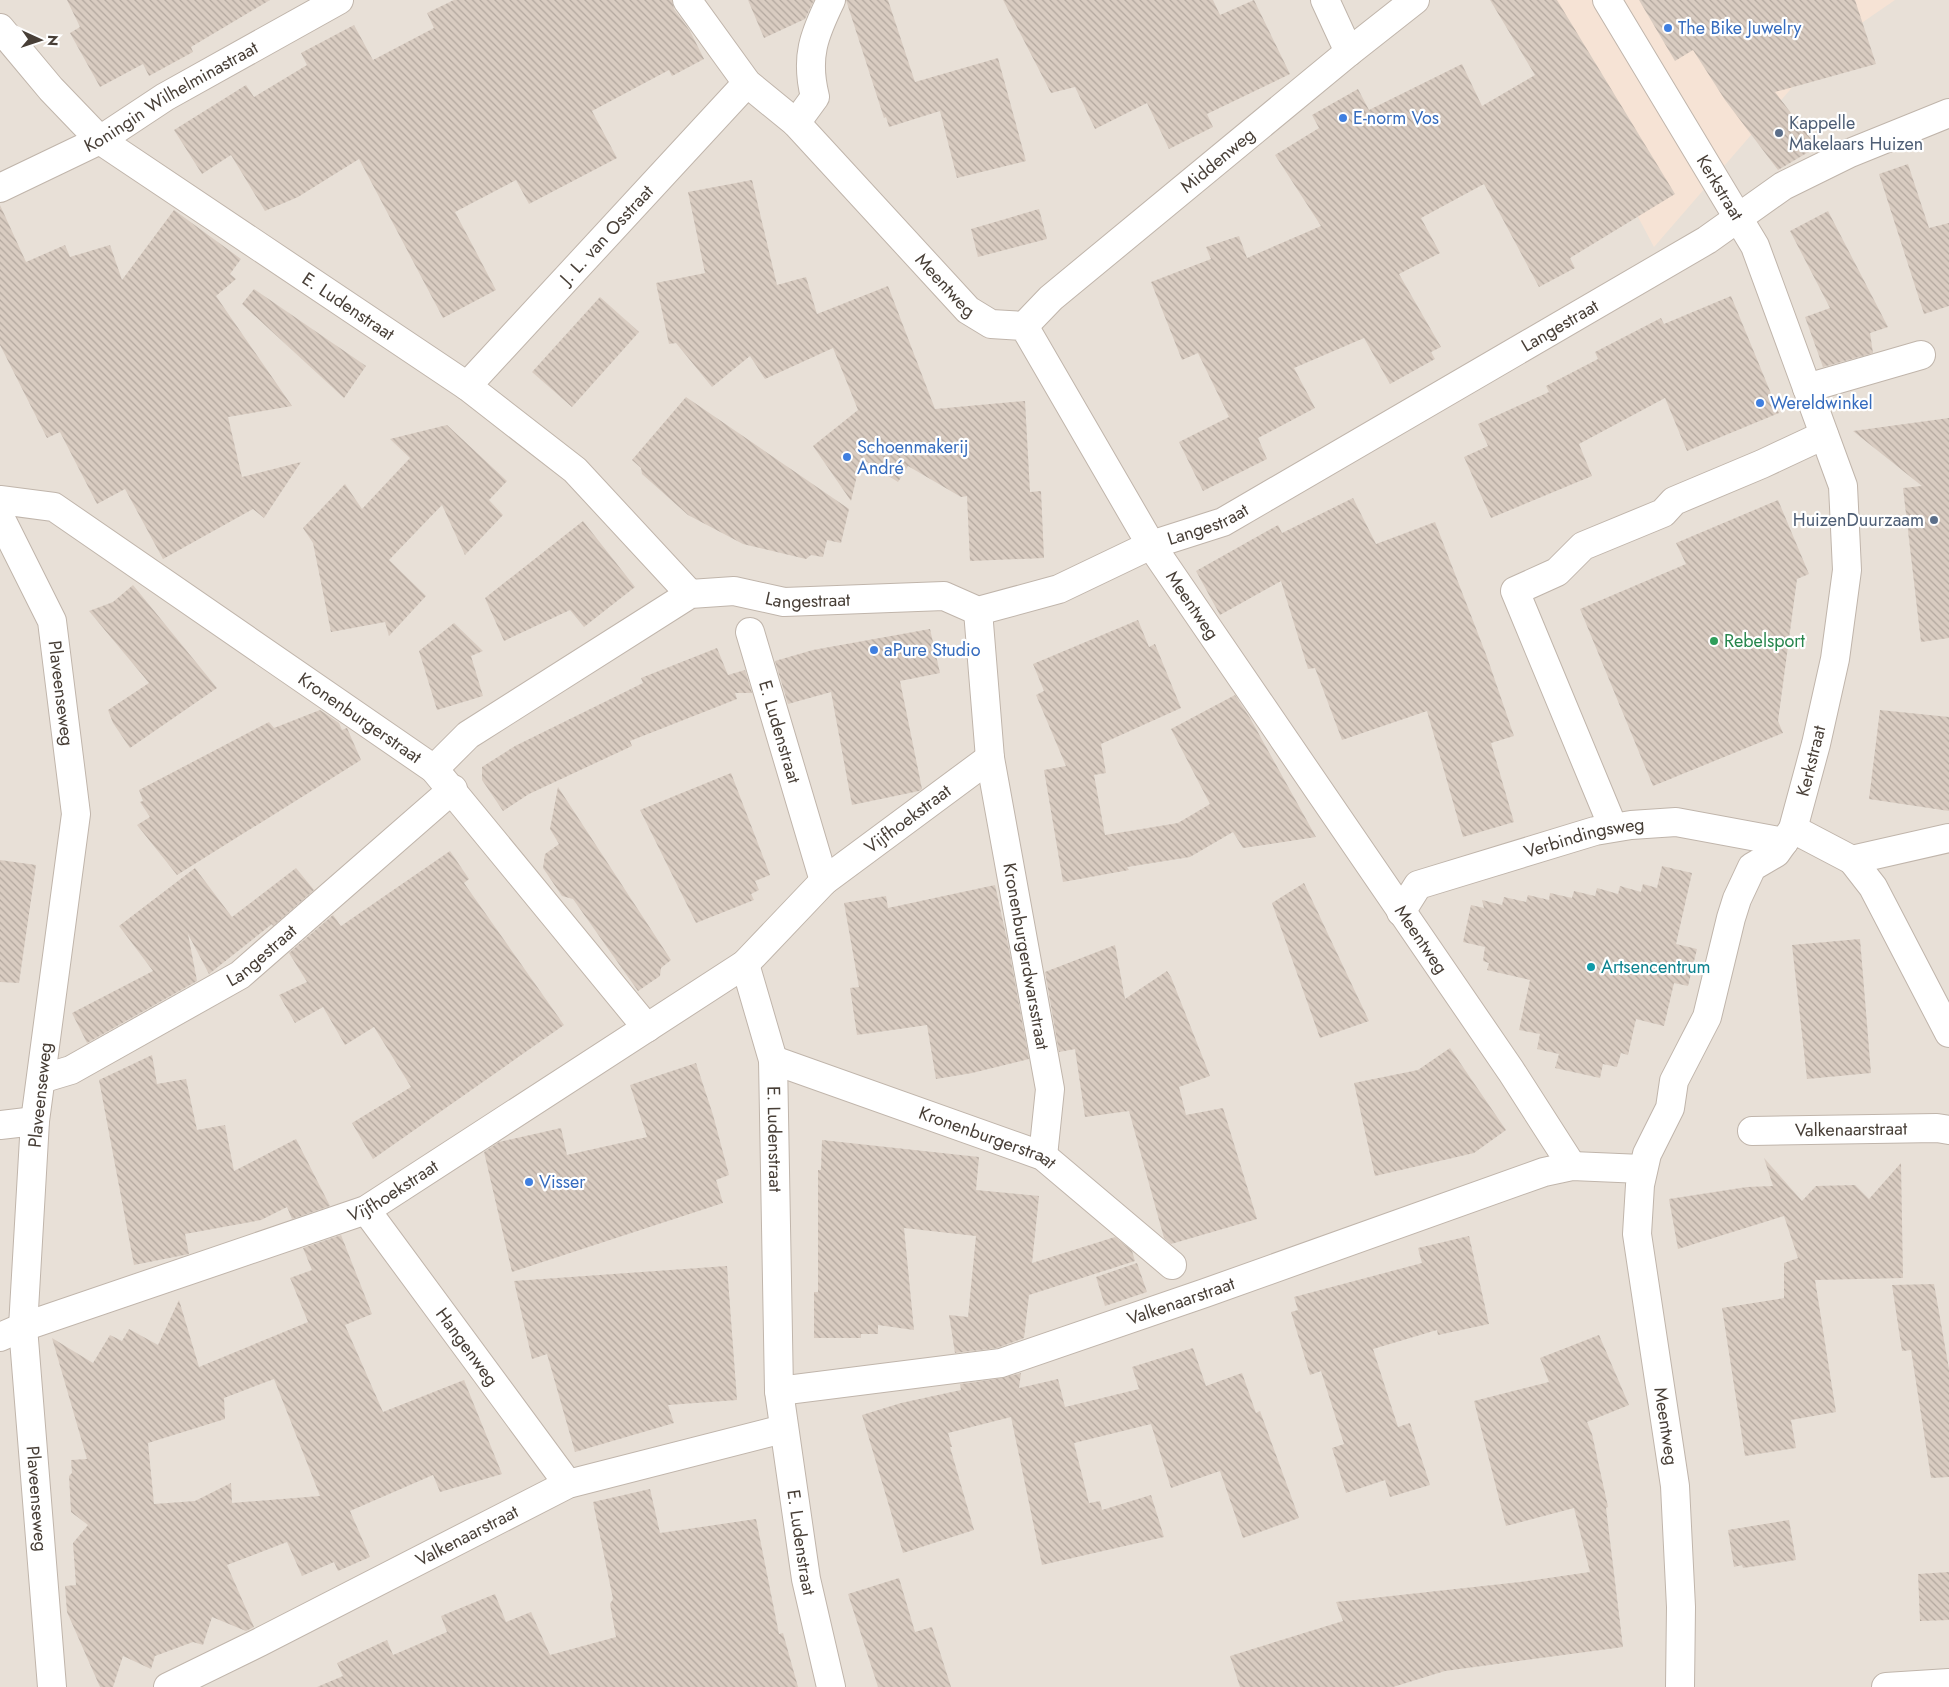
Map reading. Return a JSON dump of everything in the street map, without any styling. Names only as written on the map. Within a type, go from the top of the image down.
[{"type":"street","name":"Koningin Wilhelminastraat","points":[[0,188],[100,140],[165,97],[339,0]]},
{"type":"street","name":"Meentweg","points":[[687,0],[747,83],[796,123],[968,310],[991,324],[1024,326],[1151,545],[1402,912],[1572,1166]]},
{"type":"street","points":[[796,123],[815,97],[810,67],[813,43],[817,29],[831,0]]},
{"type":"street","points":[[1325,0],[1349,52]]},
{"type":"street","name":"Middenweg","points":[[1024,326],[1051,298],[1349,52],[1415,0]]},
{"type":"street","name":"Kerkstraat","points":[[1607,0],[1755,246],[1843,486],[1847,570],[1835,659],[1816,744],[1789,836]]},
{"type":"street","name":"E. Ludenstraat","points":[[0,28],[50,89],[100,140],[467,386],[575,470],[690,594]]},
{"type":"street","name":"J. L. van Osstraat","points":[[467,386],[747,83]]},
{"type":"street","name":"Langestraat","points":[[434,769],[468,736],[690,594],[734,591],[784,602],[944,596],[978,611],[1059,589],[1151,545],[1223,522],[1691,250],[1783,186],[1850,153],[1949,113]]},
{"type":"street","points":[[1807,388],[1921,355]]},
{"type":"street","points":[[1613,827],[1515,591],[1558,572],[1584,546],[1663,513],[1674,501],[1762,464],[1824,435]]},
{"type":"street","name":"Kronenburgerstraat","points":[[1,518],[54,507],[434,769],[647,1028]]},
{"type":"street","name":"Plaveenseweg","points":[[1,518],[52,620],[76,814],[35,1121],[11,1332],[52,1687]]},
{"type":"street","points":[[978,611],[990,758]]},
{"type":"street","name":"E. Ludenstraat","points":[[750,632],[824,881]]},
{"type":"street","name":"Vijfhoekstraat","points":[[824,881],[990,758]]},
{"type":"street","name":"Kronenburgerdwarsstraat","points":[[990,758],[1050,1089],[1043,1156]]},
{"type":"street","name":"Langestraat","points":[[41,1079],[71,1070],[240,975],[452,789]]},
{"type":"street","name":"Verbindingsweg","points":[[1402,912],[1418,885],[1594,831],[1613,827],[1676,822],[1789,836],[1852,860]]},
{"type":"street","name":"Meentweg","points":[[1680,1677],[1681,1607],[1675,1486],[1637,1234],[1637,1201],[1642,1169],[1647,1154],[1670,1108],[1674,1081],[1707,1017],[1737,899],[1752,867],[1776,852],[1789,836]]},
{"type":"street","points":[[1949,838],[1852,860],[1873,887],[1949,1033]]},
{"type":"street","points":[[744,964],[824,881]]},
{"type":"street","name":"E. Ludenstraat","points":[[744,964],[773,1060],[779,1391],[806,1579],[830,1687]]},
{"type":"street","name":"Vijfhoekstraat","points":[[11,1332],[366,1210],[744,964]]},
{"type":"street","name":"Kronenburgerstraat","points":[[773,1060],[1043,1156],[1172,1265]]},
{"type":"street","points":[[0,1125],[35,1121]]},
{"type":"street","name":"Valkenaarstraat","points":[[1752,1131],[1937,1128],[1949,1130]]},
{"type":"street","points":[[1572,1166],[1642,1169]]},
{"type":"street","name":"Valkenaarstraat","points":[[779,1391],[1001,1363],[1223,1287],[1544,1172],[1572,1166]]},
{"type":"street","name":"Hangenweg","points":[[366,1210],[568,1484]]},
{"type":"street","name":"Valkenaarstraat","points":[[168,1687],[260,1642],[568,1484],[783,1429]]},
{"type":"street","points":[[1886,1687],[1949,1683]]},
{"type":"shaded area","points":[[0,0],[1949,0],[1949,1687],[0,1687]]},
{"type":"shaded area","points":[[1523,0],[1895,0],[1828,46],[1654,247]]},
{"type":"building","points":[[67,0],[270,0],[191,47],[193,52],[149,76],[143,64],[100,87],[70,33],[80,27]]},
{"type":"building","points":[[454,0],[672,0],[674,9],[690,31],[704,59],[672,76],[669,70],[592,111],[617,158],[529,204],[516,180],[455,212],[496,290],[443,318],[359,159],[298,197],[265,211],[231,155],[202,174],[174,130],[246,85],[254,97],[307,65],[301,53],[354,25],[373,60],[434,28],[427,13]]},
{"type":"building","points":[[748,0],[814,0],[805,19],[764,38]]},
{"type":"building","points":[[846,0],[888,0],[915,82],[998,58],[1026,161],[957,178],[940,111],[889,127],[886,117],[884,118]]},
{"type":"building","points":[[1003,0],[1213,0],[1220,15],[1254,0],[1290,74],[1207,114],[1213,127],[1169,149],[1147,103],[1095,129],[1075,87],[1051,93]]},
{"type":"building","points":[[1490,0],[1557,0],[1675,194],[1570,258],[1575,268],[1539,287],[1484,184],[1421,218],[1440,253],[1399,274],[1441,347],[1431,352],[1435,359],[1390,384],[1364,338],[1294,368],[1315,408],[1258,438],[1267,459],[1203,491],[1179,442],[1229,417],[1198,353],[1182,360],[1151,282],[1211,259],[1206,247],[1239,236],[1247,258],[1321,226],[1275,155],[1319,128],[1312,115],[1358,89],[1369,110],[1462,64],[1482,106],[1535,75]]},
{"type":"building","points":[[1639,0],[1855,0],[1876,64],[1775,92],[1817,147],[1778,170],[1725,100],[1693,50],[1675,61]]},
{"type":"building","points":[[1908,164],[1929,228],[1949,223],[1949,306],[1924,314],[1879,174]]},
{"type":"building","points":[[752,180],[777,285],[806,277],[817,314],[888,286],[935,409],[1025,401],[1030,492],[1041,491],[1044,558],[970,561],[967,496],[961,497],[908,466],[898,482],[861,458],[851,501],[813,446],[858,410],[833,348],[765,379],[750,356],[712,387],[676,343],[669,344],[656,283],[705,273],[688,192]]},
{"type":"building","points":[[0,205],[26,262],[65,245],[70,257],[110,245],[122,280],[174,210],[241,259],[230,274],[236,279],[216,296],[292,406],[228,417],[242,477],[301,462],[264,518],[253,509],[163,559],[125,489],[97,504],[60,432],[47,438],[0,345]]},
{"type":"building","points":[[1039,209],[1047,239],[978,257],[971,229]]},
{"type":"building","points":[[1828,211],[1888,327],[1870,333],[1873,353],[1823,367],[1805,317],[1830,308],[1790,231]]},
{"type":"building","points":[[254,289],[366,366],[344,398],[242,304]]},
{"type":"building","points":[[1731,296],[1779,413],[1687,451],[1665,398],[1579,444],[1592,476],[1491,518],[1464,457],[1488,446],[1478,424],[1549,392],[1546,386],[1598,359],[1595,352],[1661,318],[1664,324]]},
{"type":"building","points":[[600,297],[639,332],[572,407],[532,372]]},
{"type":"building","points":[[686,397],[849,509],[841,543],[827,540],[823,557],[811,555],[806,559],[743,544],[688,515],[642,474],[641,468],[632,460]]},
{"type":"building","points":[[1949,418],[1949,638],[1921,642],[1903,488],[1922,486],[1853,431]]},
{"type":"building","points":[[447,425],[507,481],[489,500],[503,515],[465,555],[442,505],[389,560],[426,596],[389,636],[385,622],[331,632],[313,543],[303,528],[345,484],[362,509],[410,458],[390,439]]},
{"type":"building","points":[[1353,498],[1376,544],[1435,522],[1487,657],[1514,736],[1491,743],[1514,822],[1463,837],[1427,711],[1342,740],[1315,668],[1308,669],[1281,581],[1220,615],[1196,571],[1278,525],[1282,533]]},
{"type":"building","points":[[1778,500],[1809,574],[1797,579],[1778,721],[1783,733],[1653,786],[1580,609],[1686,564],[1676,543]]},
{"type":"building","points":[[583,521],[635,587],[584,627],[570,610],[504,641],[485,598]]},
{"type":"building","points":[[133,585],[217,688],[130,748],[113,723],[108,710],[149,683],[89,611],[113,602]]},
{"type":"building","points":[[1138,620],[1149,647],[1155,644],[1181,708],[1101,744],[1106,773],[1094,775],[1105,835],[1178,823],[1210,804],[1171,729],[1235,695],[1250,718],[1316,837],[1243,848],[1233,832],[1190,857],[1127,867],[1129,870],[1063,882],[1044,770],[1066,766],[1036,695],[1044,691],[1033,664]]},
{"type":"building","points":[[454,623],[483,651],[471,656],[483,696],[437,710],[419,651]]},
{"type":"building","points":[[930,629],[940,673],[900,681],[922,789],[852,805],[831,692],[788,704],[775,661],[813,650]]},
{"type":"building","points":[[717,648],[728,675],[745,670],[752,693],[735,693],[737,699],[630,741],[632,746],[529,794],[503,811],[482,780],[482,767],[515,746],[643,683],[641,678]]},
{"type":"building","points":[[320,710],[339,723],[342,730],[347,728],[361,760],[177,875],[137,825],[150,817],[140,802],[143,801],[139,790],[269,722],[274,728]]},
{"type":"building","points":[[1880,710],[1949,717],[1949,811],[1869,799]]},
{"type":"building","points":[[731,773],[770,875],[755,881],[759,890],[751,894],[754,900],[696,923],[640,810]]},
{"type":"building","points":[[558,787],[671,960],[661,968],[660,976],[638,991],[573,899],[562,896],[543,868],[545,854],[559,844],[550,829]]},
{"type":"building","points":[[450,851],[469,879],[464,883],[564,1025],[373,1159],[352,1123],[411,1087],[374,1027],[345,1045],[323,1007],[295,1023],[279,995],[307,982],[289,953],[333,915],[341,926]]},
{"type":"building","points":[[0,860],[36,865],[19,983],[0,982]]},
{"type":"building","name":"Artsencentrum","points":[[1662,866],[1692,873],[1676,944],[1697,949],[1688,986],[1674,983],[1664,1026],[1636,1019],[1628,1055],[1621,1053],[1617,1067],[1603,1064],[1600,1078],[1555,1068],[1559,1054],[1537,1049],[1540,1034],[1519,1030],[1530,980],[1487,970],[1489,963],[1483,961],[1485,947],[1463,942],[1471,905],[1484,908],[1482,900],[1502,905],[1504,897],[1526,902],[1528,895],[1549,900],[1550,893],[1572,898],[1574,891],[1595,896],[1597,888],[1618,894],[1620,886],[1641,892],[1643,884],[1657,888]]},
{"type":"building","points":[[195,868],[232,917],[296,868],[314,890],[273,926],[272,924],[209,974],[188,934],[197,981],[87,1043],[72,1013],[153,971],[119,926]]},
{"type":"building","points":[[1304,883],[1369,1021],[1320,1038],[1272,903]]},
{"type":"building","points":[[995,885],[1029,1059],[972,1073],[936,1079],[927,1025],[857,1035],[850,988],[859,987],[844,903],[886,896],[888,908]]},
{"type":"building","points":[[1860,939],[1871,1073],[1807,1079],[1792,945]]},
{"type":"building","points":[[1115,945],[1125,999],[1167,971],[1171,977],[1210,1076],[1179,1087],[1186,1115],[1223,1108],[1257,1219],[1171,1244],[1164,1238],[1129,1111],[1085,1117],[1075,1049],[1059,1052],[1045,972]]},
{"type":"building","points":[[1450,1048],[1506,1130],[1474,1153],[1375,1176],[1354,1083],[1418,1070]]},
{"type":"building","points":[[152,1055],[157,1084],[186,1079],[197,1130],[225,1125],[234,1171],[296,1139],[330,1206],[292,1219],[287,1207],[261,1220],[185,1234],[189,1254],[134,1265],[99,1080]]},
{"type":"building","points":[[696,1063],[713,1115],[729,1175],[716,1180],[723,1203],[512,1272],[484,1152],[499,1142],[561,1128],[567,1155],[647,1137],[630,1085]]},
{"type":"building","points":[[822,1140],[979,1157],[976,1190],[1039,1196],[1032,1263],[1115,1237],[1132,1251],[1135,1261],[1029,1295],[1024,1338],[997,1348],[955,1353],[949,1315],[968,1317],[976,1236],[904,1228],[914,1330],[878,1325],[878,1334],[861,1334],[861,1338],[814,1338],[814,1292],[818,1292],[818,1170],[821,1170]]},
{"type":"building","points":[[1764,1158],[1802,1201],[1816,1186],[1855,1185],[1869,1199],[1901,1163],[1903,1278],[1815,1280],[1836,1412],[1791,1420],[1796,1448],[1745,1456],[1722,1308],[1784,1298],[1784,1263],[1798,1258],[1784,1216],[1678,1249],[1669,1199],[1747,1187],[1773,1186]]},
{"type":"building","points":[[341,1235],[372,1314],[345,1325],[383,1412],[464,1380],[502,1474],[440,1492],[433,1475],[350,1511],[370,1557],[338,1571],[334,1562],[302,1576],[287,1542],[227,1565],[254,1627],[246,1631],[212,1617],[203,1645],[193,1642],[155,1656],[151,1669],[123,1656],[113,1687],[100,1687],[67,1612],[65,1586],[76,1585],[73,1543],[88,1525],[71,1512],[69,1476],[72,1473],[71,1460],[87,1459],[52,1338],[93,1363],[110,1335],[122,1341],[129,1329],[158,1345],[179,1300],[199,1367],[308,1322],[290,1278],[312,1270],[303,1248]],"holes":[[[274,1379],[320,1496],[232,1503],[231,1483],[195,1501],[154,1504],[148,1443],[225,1419],[224,1398]]]},
{"type":"building","points":[[1469,1236],[1489,1324],[1438,1335],[1437,1330],[1373,1349],[1398,1427],[1410,1423],[1430,1485],[1390,1497],[1385,1480],[1346,1493],[1332,1448],[1344,1444],[1321,1371],[1310,1375],[1291,1312],[1298,1310],[1294,1297],[1422,1263],[1418,1248]]},
{"type":"building","points":[[1137,1263],[1147,1292],[1105,1306],[1096,1277]]},
{"type":"building","points":[[727,1266],[737,1400],[668,1405],[674,1423],[575,1452],[547,1354],[532,1359],[514,1281]]},
{"type":"building","points":[[1934,1284],[1949,1369],[1949,1477],[1931,1478],[1911,1350],[1902,1351],[1892,1285]]},
{"type":"building","points":[[1599,1335],[1629,1405],[1587,1422],[1592,1434],[1608,1507],[1606,1508],[1623,1647],[1445,1671],[1393,1687],[1240,1687],[1230,1656],[1343,1621],[1336,1602],[1520,1582],[1590,1572],[1574,1508],[1506,1526],[1474,1401],[1549,1382],[1540,1358]]},
{"type":"building","points":[[1193,1348],[1206,1386],[1242,1373],[1256,1413],[1260,1411],[1299,1518],[1243,1538],[1220,1471],[1171,1488],[1151,1424],[1074,1443],[1089,1503],[1100,1501],[1102,1510],[1151,1495],[1164,1537],[1042,1565],[1011,1417],[948,1433],[952,1447],[950,1447],[974,1530],[903,1553],[862,1415],[901,1403],[961,1390],[960,1384],[1003,1378],[1021,1373],[1019,1388],[1058,1379],[1065,1407],[1139,1389],[1132,1367]]},
{"type":"building","points":[[650,1489],[660,1533],[756,1519],[779,1634],[783,1633],[798,1687],[317,1687],[343,1676],[337,1663],[387,1640],[393,1655],[447,1632],[441,1616],[495,1594],[506,1622],[531,1612],[550,1655],[616,1637],[610,1604],[613,1599],[593,1502]]},
{"type":"building","points":[[1789,1520],[1796,1560],[1743,1568],[1742,1565],[1734,1567],[1728,1530]]},
{"type":"building","points":[[1949,1572],[1949,1620],[1920,1621],[1918,1574]]},
{"type":"building","points":[[899,1578],[915,1632],[932,1627],[951,1687],[878,1687],[848,1594]]},
{"type":"place","name":"The Bike Juwelry","points":[[1668,28]]},
{"type":"place","name":"E-norm Vos","points":[[1343,118]]},
{"type":"place","name":"Kappelle Makelaars Huizen","points":[[1779,133]]},
{"type":"place","name":"Wereldwinkel","points":[[1760,403]]},
{"type":"place","name":"Schoenmakerij André","points":[[847,457]]},
{"type":"place","name":"HuizenDuurzaam","points":[[1934,520]]},
{"type":"place","name":"Rebelsport","points":[[1714,641]]},
{"type":"place","name":"aPure Studio","points":[[874,650]]},
{"type":"place","name":"Artsencentrum","points":[[1591,967]]},
{"type":"place","name":"Visser","points":[[529,1182]]}]
